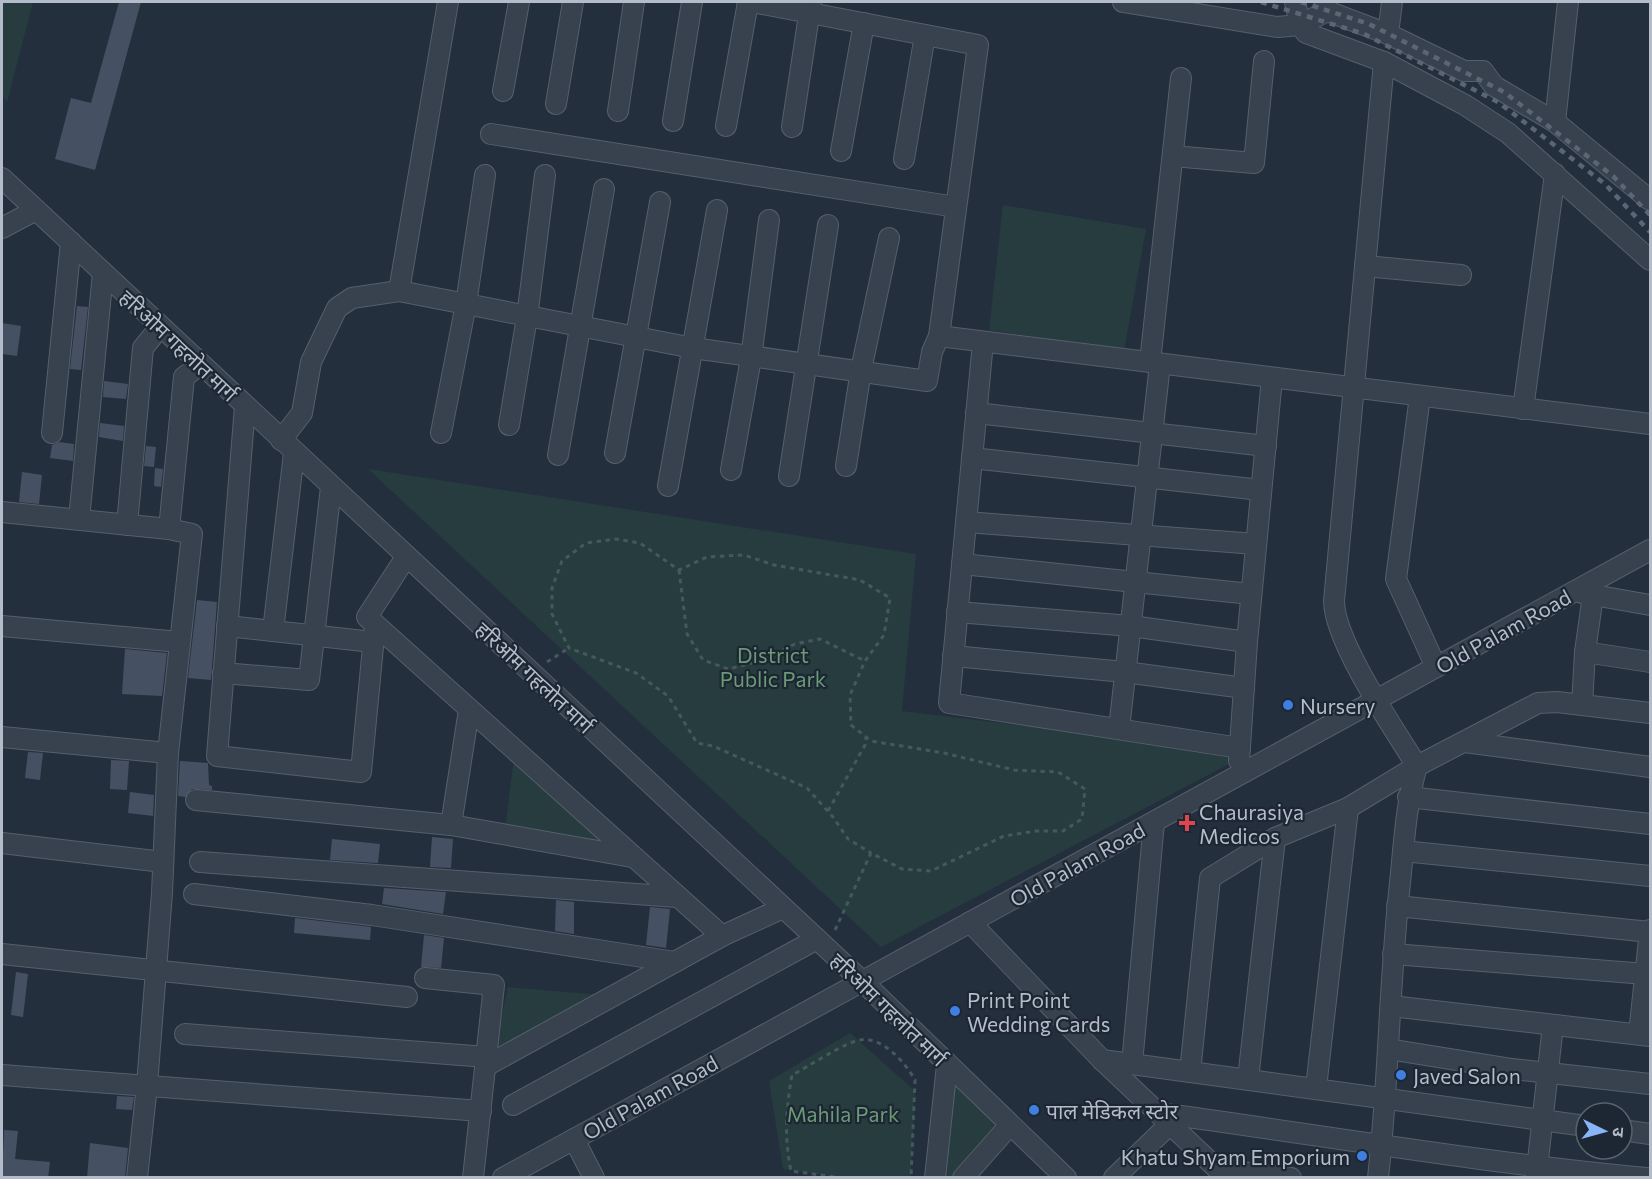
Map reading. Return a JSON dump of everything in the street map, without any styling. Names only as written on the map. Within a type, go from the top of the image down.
[{"type":"street","points":[[399,291],[448,2]]},
{"type":"street","points":[[503,92],[519,2]]},
{"type":"street","points":[[556,104],[573,2]]},
{"type":"street","points":[[618,111],[634,2]]},
{"type":"street","points":[[673,121],[692,2]]},
{"type":"street","points":[[273,631],[287,446],[302,413],[311,362],[337,308],[352,298],[399,291],[581,328],[751,358],[861,370],[927,381],[932,352],[939,336],[978,45],[864,23],[811,7],[750,2],[726,126]]},
{"type":"street","points":[[1123,2],[1277,27],[1300,25],[1326,6],[1464,71],[1483,71],[1494,86],[1555,122],[1650,200]]},
{"type":"street","points":[[1295,2],[1300,25],[1306,33],[1384,62],[1465,105],[1508,132],[1650,260]]},
{"type":"street","points":[[1388,34],[1392,2]]},
{"type":"street","points":[[1555,122],[1568,2]]},
{"type":"street","points":[[792,127],[811,7]]},
{"type":"street","points":[[841,151],[864,23]]},
{"type":"street","points":[[904,159],[925,35]]},
{"type":"street","points":[[1173,156],[1254,163],[1264,61]]},
{"type":"street","points":[[1378,1178],[1397,906],[1408,797],[1417,766],[1376,700],[1334,614],[1384,62]]},
{"type":"street","points":[[1119,729],[1152,434],[1155,363],[1181,78]]},
{"type":"street","points":[[491,134],[956,207]]},
{"type":"street","points":[[1522,409],[1555,174]]},
{"type":"street","points":[[441,433],[466,304],[485,175]]},
{"type":"street","points":[[509,425],[527,317],[545,175]]},
{"type":"street","name":"हरिओम गहलोत मार्ग","points":[[2,177],[200,365],[862,981],[1066,1178]]},
{"type":"street","points":[[558,455],[604,189]]},
{"type":"street","points":[[615,453],[638,338],[660,202]]},
{"type":"street","points":[[2,228],[36,210]]},
{"type":"street","points":[[668,486],[717,210]]},
{"type":"street","points":[[731,470],[751,358],[769,220]]},
{"type":"street","points":[[789,476],[804,365],[828,225]]},
{"type":"street","points":[[846,466],[861,370],[889,238]]},
{"type":"street","points":[[52,433],[71,242]]},
{"type":"street","points":[[1365,266],[1461,275]]},
{"type":"street","points":[[79,519],[103,273]]},
{"type":"street","points":[[127,525],[143,348],[160,327]]},
{"type":"street","points":[[939,336],[1650,424]]},
{"type":"street","points":[[983,342],[949,703],[1240,748]]},
{"type":"street","points":[[169,529],[184,377],[200,365]]},
{"type":"street","points":[[1238,776],[1251,594],[1272,378]]},
{"type":"street","points":[[1420,396],[1396,579],[1436,668]]},
{"type":"street","points":[[245,406],[217,756],[361,772],[374,634],[367,617],[406,557]]},
{"type":"street","points":[[976,414],[1266,446]]},
{"type":"street","points":[[972,458],[1261,490]]},
{"type":"street","points":[[223,673],[309,680],[331,487]]},
{"type":"street","points":[[2,512],[169,529],[192,534],[168,753],[156,970],[147,1085],[136,1178]]},
{"type":"street","points":[[966,522],[1256,544]]},
{"type":"street","name":"Old Palam Road","points":[[503,1178],[524,1171],[574,1138],[1376,700],[1584,593],[1647,555]]},
{"type":"street","points":[[962,564],[1251,594]]},
{"type":"street","points":[[1582,705],[1585,652],[1584,593],[1650,605]]},
{"type":"street","points":[[957,612],[1131,626],[1247,642]]},
{"type":"street","points":[[2,626],[180,642]]},
{"type":"street","points":[[227,626],[314,637],[374,634],[469,710],[722,936]]},
{"type":"street","points":[[1585,652],[1650,662]]},
{"type":"street","points":[[953,656],[1125,672],[1244,688]]},
{"type":"street","points":[[1190,1071],[1210,878],[1275,838],[1348,808],[1417,766],[1538,703],[1582,705],[1650,713]]},
{"type":"street","points":[[451,825],[469,710]]},
{"type":"street","points":[[2,737],[168,753]]},
{"type":"street","points":[[1465,742],[1650,767]]},
{"type":"street","points":[[1408,797],[1650,824]]},
{"type":"street","points":[[196,800],[451,825],[632,857]]},
{"type":"street","points":[[1316,1088],[1348,808]]},
{"type":"street","points":[[1132,1064],[1154,822]]},
{"type":"street","points":[[1248,1079],[1275,838]]},
{"type":"street","points":[[2,843],[163,862]]},
{"type":"street","points":[[1403,851],[1650,876]]},
{"type":"street","points":[[200,862],[677,897]]},
{"type":"street","points":[[195,894],[372,915],[675,962]]},
{"type":"street","points":[[1391,1006],[1645,1035],[1646,974],[1650,931],[1397,906]]},
{"type":"street","points":[[185,1034],[487,1062],[722,936],[783,908]]},
{"type":"street","points":[[970,922],[1102,1060],[1222,1173],[1291,1178]]},
{"type":"street","points":[[513,1105],[821,944]]},
{"type":"street","points":[[2,954],[407,997]]},
{"type":"street","points":[[1394,954],[1646,974]]},
{"type":"street","points":[[425,978],[494,985],[473,1178]]},
{"type":"street","points":[[1536,1172],[1553,1025]]},
{"type":"street","points":[[1388,1049],[1512,1070],[1650,1084]]},
{"type":"street","points":[[1102,1060],[1574,1125]]},
{"type":"street","points":[[935,1178],[947,1065]]},
{"type":"street","points":[[2,1076],[481,1111]]},
{"type":"street","points":[[1165,1119],[1382,1143],[1536,1172],[1646,1178]]},
{"type":"street","points":[[1114,1178],[1165,1119]]},
{"type":"street","points":[[972,1175],[1010,1125]]},
{"type":"street","points":[[1634,1132],[1650,1134]]},
{"type":"street","points":[[574,1138],[594,1178]]},
{"type":"path","points":[[679,570],[707,557],[744,555],[774,566],[860,580],[890,598],[884,635],[865,661],[850,695],[851,725],[871,741],[944,753],[1014,770],[1058,772],[1085,789],[1083,819],[1064,831],[1036,831],[1004,837],[931,872],[902,869],[848,839],[828,811],[807,788],[713,746],[697,742],[668,696],[636,673],[568,648],[552,614],[552,588],[562,561],[586,543],[616,539],[640,543],[679,570],[687,634],[703,660],[728,669],[752,663],[795,644],[820,639],[865,661]]},
{"type":"path","points":[[530,672],[568,648]]},
{"type":"path","points":[[828,811],[865,745],[866,737]]},
{"type":"path","points":[[821,944],[871,853]]},
{"type":"path","points":[[843,1178],[792,1171],[785,1144],[786,1108],[792,1075],[858,1040],[871,1040],[889,1050],[908,1067],[915,1080],[911,1178]]},
{"type":"green space","points":[[2,2],[33,2],[7,102],[2,95]]},
{"type":"green space","points":[[1003,205],[1146,229],[1124,351],[989,330]]},
{"type":"green space","name":"District Public Park","points":[[368,469],[916,554],[902,711],[1250,753],[881,947]]},
{"type":"green space","points":[[514,758],[618,850],[505,830]]},
{"type":"green space","points":[[508,987],[601,995],[493,1057]]},
{"type":"green space","name":"Mahila Park","points":[[850,1033],[915,1091],[911,1177],[843,1178],[783,1169],[769,1081]]},
{"type":"green space","points":[[952,1083],[999,1125],[955,1177],[940,1178]]},
{"type":"building","points":[[119,2],[141,2],[95,170],[55,159],[71,98],[91,103]]},
{"type":"building","points":[[77,306],[88,307],[81,370],[70,369]]},
{"type":"building","points":[[2,323],[21,326],[17,356],[2,354]]},
{"type":"building","points":[[104,381],[128,384],[126,399],[103,397]]},
{"type":"building","points":[[100,423],[124,426],[123,441],[99,437]]},
{"type":"building","points":[[59,442],[74,444],[73,461],[50,458],[52,445]]},
{"type":"building","points":[[146,446],[156,447],[154,467],[144,466]]},
{"type":"building","points":[[155,468],[163,469],[161,487],[154,486]]},
{"type":"building","points":[[22,472],[42,475],[39,504],[19,502]]},
{"type":"building","points":[[197,600],[217,602],[211,680],[188,678]]},
{"type":"building","points":[[125,649],[167,653],[162,696],[122,694]]},
{"type":"building","points":[[28,752],[43,753],[40,780],[25,778]]},
{"type":"building","points":[[111,760],[129,761],[127,790],[110,789]]},
{"type":"building","points":[[180,761],[208,763],[209,785],[212,786],[212,790],[192,789],[185,797],[178,796]]},
{"type":"building","points":[[130,792],[154,795],[153,816],[128,813]]},
{"type":"building","points":[[432,837],[453,839],[451,868],[430,867]]},
{"type":"building","points":[[332,839],[380,844],[378,863],[330,860]]},
{"type":"building","points":[[384,888],[446,892],[443,914],[382,904]]},
{"type":"building","points":[[556,900],[574,902],[574,934],[555,931]]},
{"type":"building","points":[[650,907],[670,909],[666,948],[646,945]]},
{"type":"building","points":[[295,918],[371,927],[370,940],[294,933]]},
{"type":"building","points":[[424,935],[444,938],[441,968],[421,967]]},
{"type":"building","points":[[16,972],[28,974],[23,1017],[11,1015]]},
{"type":"building","points":[[117,1096],[134,1097],[132,1110],[116,1109]]},
{"type":"building","points":[[4,1130],[18,1131],[15,1159],[50,1162],[48,1178],[2,1178]]},
{"type":"building","points":[[90,1143],[128,1148],[125,1178],[87,1178]]},
{"type":"railway","points":[[1261,2],[1364,34],[1498,102],[1605,184],[1650,232]]},
{"type":"railway","points":[[1301,2],[1369,24],[1504,92],[1613,176],[1650,215]]},
{"type":"place","name":"Nursery","points":[[1288,705]]},
{"type":"place","name":"Chaurasiya Medicos","points":[[1187,823]]},
{"type":"place","name":"Print Point Wedding Cards","points":[[955,1011]]},
{"type":"place","name":"Javed Salon","points":[[1401,1075]]},
{"type":"place","name":"पाल मेडिकल स्टोर","points":[[1034,1110]]},
{"type":"place","name":"Khatu Shyam Emporium","points":[[1362,1156]]}]
